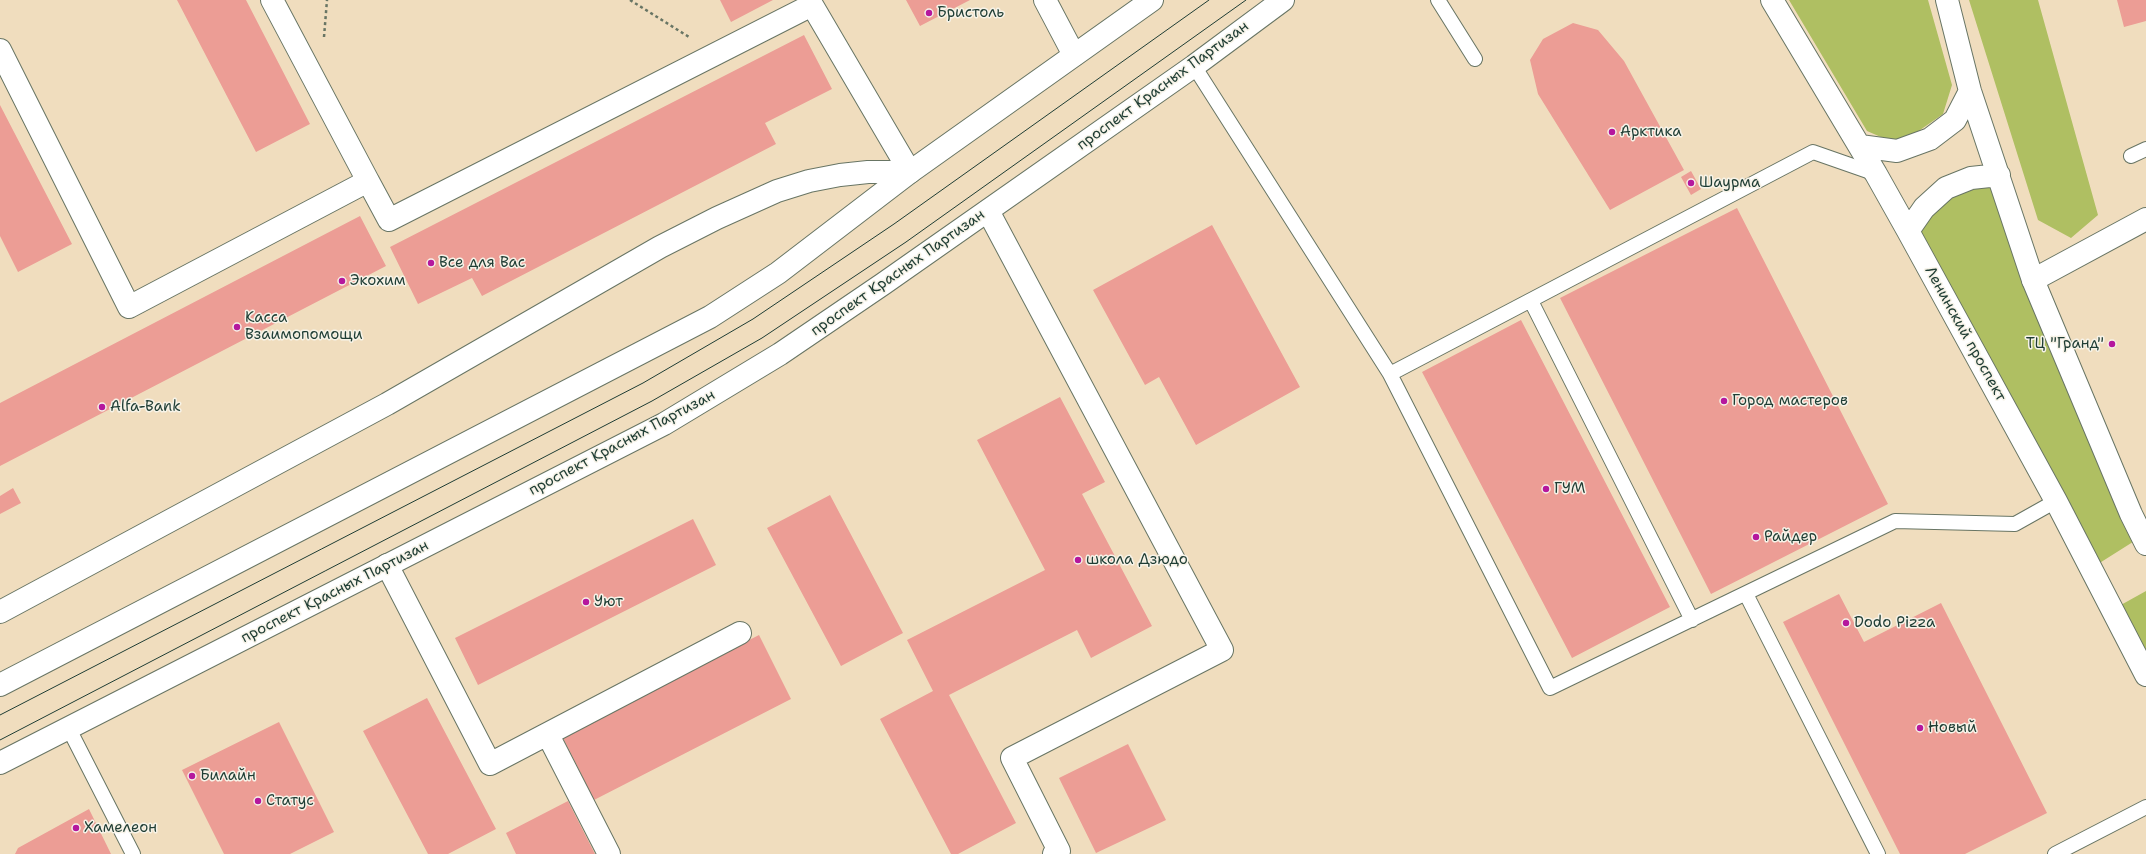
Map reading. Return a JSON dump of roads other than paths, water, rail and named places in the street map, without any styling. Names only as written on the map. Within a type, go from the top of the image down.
[{"type":"main road","points":[[272,0],[389,220],[718,53],[811,2],[910,172]]},
{"type":"main road","points":[[1045,0],[1074,55]]},
{"type":"main road","points":[[0,685],[710,318],[778,273],[910,172],[1152,0]]},
{"type":"main road","name":"проспект Красных Партизан","points":[[0,763],[664,424],[780,354],[988,211],[1194,66],[1283,0]]},
{"type":"main road","name":"Ленинский проспект","points":[[1772,0],[1860,146],[1908,231],[2056,501],[2146,675]]},
{"type":"main road","points":[[1947,0],[1970,91],[2033,280],[2131,514],[2146,544]]},
{"type":"main road","points":[[0,50],[129,307],[368,181]]},
{"type":"main road","points":[[1860,146],[1897,151],[1930,139],[1955,120],[1970,91]]},
{"type":"main road","points":[[0,612],[387,404],[660,247],[718,218],[777,191],[809,181],[840,175],[910,172]]},
{"type":"main road","points":[[1908,231],[1924,208],[1946,188],[1971,178],[1999,175]]},
{"type":"main road","points":[[988,211],[1222,650],[1012,758],[1059,851],[1054,854]]},
{"type":"main road","points":[[2033,280],[2146,219]]},
{"type":"main road","points":[[387,565],[490,764],[740,633]]},
{"type":"main road","points":[[548,734],[609,854]]},
{"type":"lane","points":[[1438,0],[1475,59]]},
{"type":"lane","points":[[1194,66],[1390,374],[1550,688],[1895,521],[2016,524],[2056,501]]},
{"type":"lane","points":[[2131,156],[2146,149]]},
{"type":"lane","points":[[1390,374],[1531,302],[1813,152],[1876,174]]},
{"type":"lane","points":[[1531,302],[1692,620]]},
{"type":"lane","points":[[1746,594],[1878,854]]},
{"type":"lane","points":[[68,727],[133,854]]},
{"type":"lane","points":[[2055,854],[2146,807]]},
{"type":"tram line","points":[[0,715],[643,383],[753,319],[894,224],[1209,0]]},
{"type":"tram line","points":[[0,740],[652,401],[762,338],[906,242],[1246,0]]},
{"type":"place","name":"Бристоль","points":[[929,13]]},
{"type":"place","name":"Арктика","points":[[1612,132]]},
{"type":"place","name":"Шаурма","points":[[1691,183]]},
{"type":"place","name":"Все для Вас","points":[[431,263]]},
{"type":"place","name":"Экохим","points":[[342,281]]},
{"type":"place","name":"Касса Взаимопомощи","points":[[237,327]]},
{"type":"place","name":"ТЦ \"Гранд\"","points":[[2112,344]]},
{"type":"place","name":"Город мастеров","points":[[1724,401]]},
{"type":"place","name":"Alfa-Bank","points":[[102,407]]},
{"type":"place","name":"ГУМ","points":[[1546,489]]},
{"type":"place","name":"Райдер","points":[[1756,537]]},
{"type":"place","name":"школа Дзюдо","points":[[1078,560]]},
{"type":"place","name":"Уют","points":[[586,602]]},
{"type":"place","name":"Dodo Pizza","points":[[1846,623]]},
{"type":"place","name":"Новый","points":[[1920,728]]},
{"type":"place","name":"Билайн","points":[[192,776]]},
{"type":"place","name":"Статус","points":[[258,801]]},
{"type":"place","name":"Хамелеон","points":[[76,828]]}]
